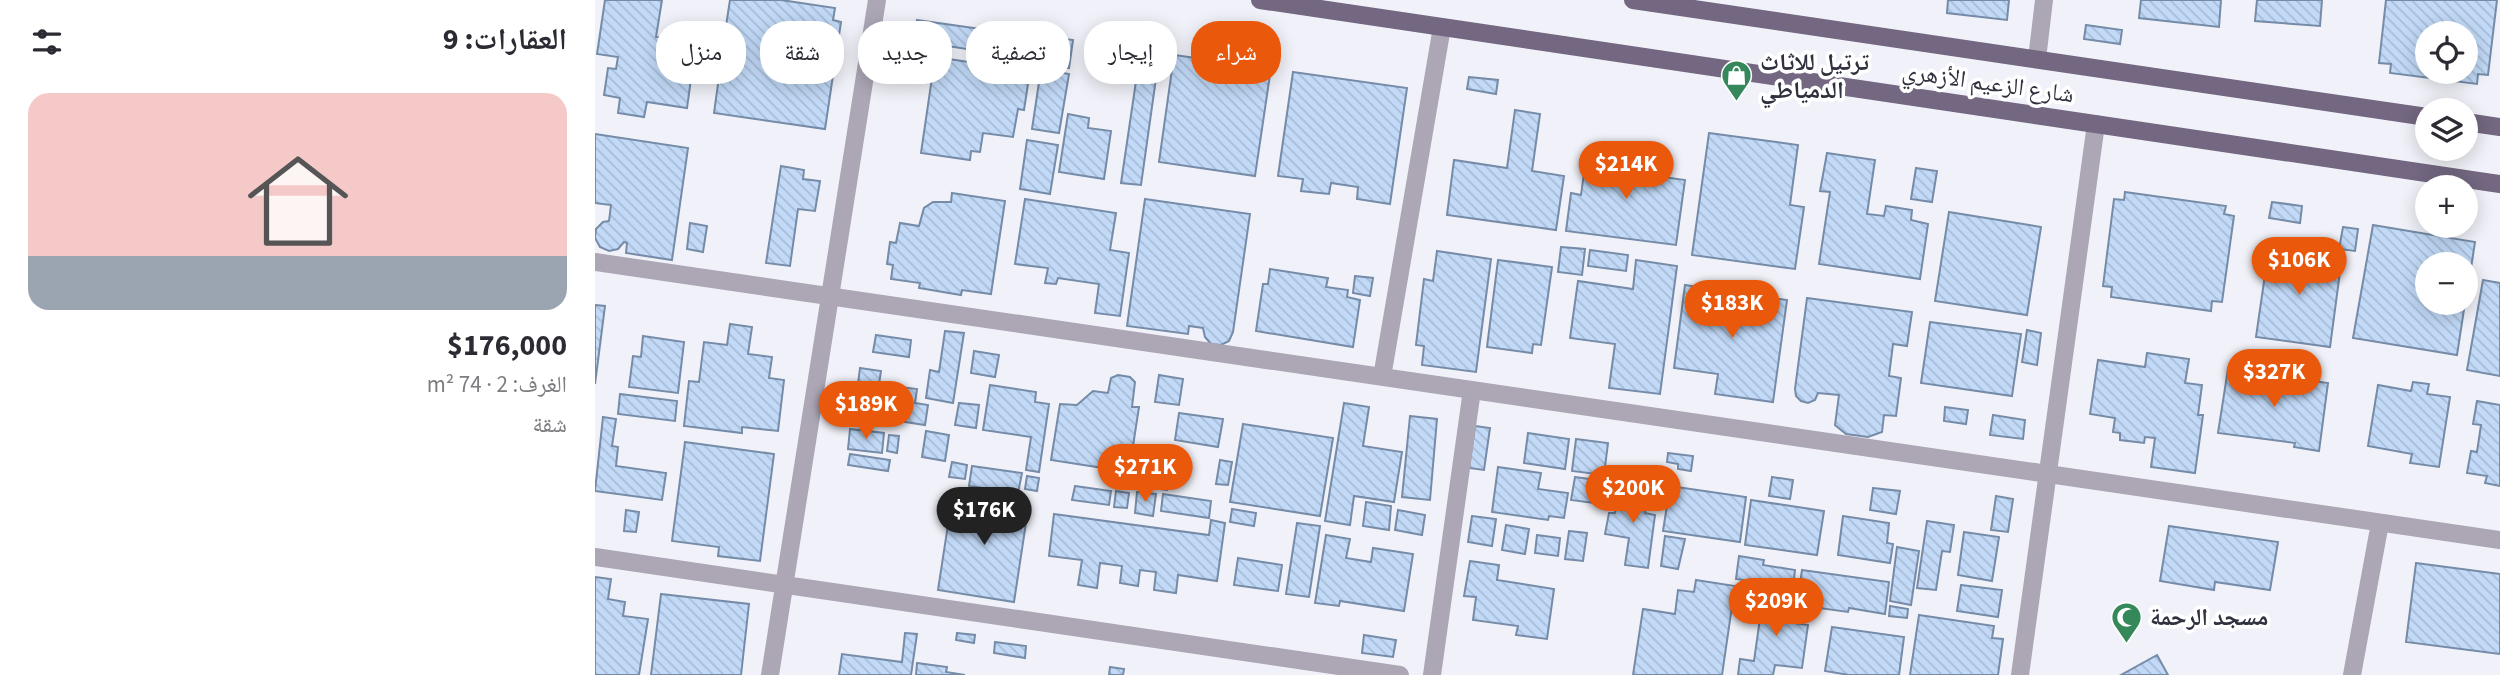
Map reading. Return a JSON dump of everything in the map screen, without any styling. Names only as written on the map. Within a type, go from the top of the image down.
[{"type":"main road","name":"شارع الزعيم الأزهري","points":[[1260,0],[2500,184]]},
{"type":"main road","name":"شارع الزعيم الأزهري","points":[[1633,0],[2415,115]]},
{"type":"main road","points":[[2478,124],[2500,127]]},
{"type":"street","points":[[770,675],[877,0]]},
{"type":"street","points":[[2037,59],[2044,0]]},
{"type":"street","points":[[1382,377],[1442,27]]},
{"type":"street","points":[[2020,675],[2096,124]]},
{"type":"street","points":[[595,262],[2500,540]]},
{"type":"street","points":[[1432,675],[1472,390]]},
{"type":"street","points":[[2352,675],[2380,523]]},
{"type":"street","points":[[595,557],[1400,675]]},
{"type":"building","points":[[605,0],[662,0],[659,21],[656,21],[656,84],[690,84],[687,108],[647,102],[644,117],[618,113],[620,98],[604,95],[608,68],[616,69],[618,57],[597,54]]},
{"type":"building","points":[[730,0],[781,0],[835,8],[833,20],[837,21],[760,21],[760,84],[832,84],[825,129],[714,113],[718,84],[746,84],[746,21],[727,21]]},
{"type":"building","points":[[1948,0],[2009,0],[2007,20],[1947,13]]},
{"type":"building","points":[[2141,0],[2221,0],[2219,27],[2139,18]]},
{"type":"building","points":[[2257,0],[2322,0],[2320,26],[2255,21]]},
{"type":"building","points":[[2386,0],[2497,0],[2488,75],[2478,74],[2478,21],[2415,21],[2415,76],[2390,73],[2391,64],[2379,63]]},
{"type":"building","points":[[952,25],[966,27],[966,49],[952,47]]},
{"type":"building","points":[[2086,25],[2122,30],[2120,44],[2084,39]]},
{"type":"building","points":[[1070,40],[1073,40],[1070,61]]},
{"type":"building","points":[[1177,55],[1191,57],[1191,84],[1269,84],[1255,176],[1159,162],[1170,84],[1177,84]]},
{"type":"building","points":[[952,60],[966,62],[966,84],[1028,84],[1024,110],[1018,109],[1013,137],[983,133],[980,152],[971,151],[970,160],[921,153],[931,84],[952,84]]},
{"type":"building","points":[[1293,72],[1407,88],[1390,204],[1357,199],[1358,187],[1331,183],[1329,194],[1301,191],[1303,179],[1278,176]]},
{"type":"building","points":[[1469,77],[1498,80],[1496,94],[1467,89]]},
{"type":"building","points":[[1039,84],[1067,84],[1059,133],[1032,129]]},
{"type":"building","points":[[1136,84],[1155,84],[1141,185],[1121,183]]},
{"type":"building","points":[[1515,110],[1540,114],[1532,171],[1564,176],[1556,230],[1447,215],[1454,160],[1507,168]]},
{"type":"building","points":[[1068,114],[1089,118],[1088,128],[1111,131],[1104,179],[1059,172]]},
{"type":"building","points":[[1709,133],[1798,145],[1790,205],[1804,207],[1795,269],[1692,255]]},
{"type":"building","points":[[595,134],[688,148],[672,260],[626,253],[627,243],[624,242],[618,249],[609,251],[600,247],[595,238],[596,229],[603,222],[609,221],[611,205],[595,203]]},
{"type":"building","points":[[1027,140],[1058,145],[1050,194],[1020,189]]},
{"type":"building","points":[[1587,151],[1644,159],[1642,174],[1685,180],[1676,245],[1566,231],[1571,193],[1581,195]]},
{"type":"building","points":[[1827,153],[1875,160],[1867,214],[1884,216],[1886,206],[1912,210],[1911,220],[1928,224],[1920,279],[1819,264],[1830,192],[1820,191]]},
{"type":"building","points":[[781,166],[804,170],[803,179],[820,181],[815,211],[798,209],[790,266],[766,263]]},
{"type":"building","points":[[1916,168],[1937,171],[1932,202],[1911,199]]},
{"type":"building","points":[[2125,192],[2226,206],[2224,214],[2234,216],[2222,302],[2212,301],[2211,311],[2111,297],[2112,287],[2103,286],[2114,199],[2124,200]]},
{"type":"building","points":[[952,193],[1005,201],[991,294],[962,290],[961,295],[919,288],[920,283],[891,279],[893,265],[887,264],[890,242],[896,243],[900,223],[919,226],[924,208],[933,202],[951,202]]},
{"type":"building","points":[[1025,199],[1116,213],[1110,250],[1129,253],[1120,316],[1095,313],[1099,284],[1058,278],[1056,284],[1045,283],[1048,268],[1015,264]]},
{"type":"building","points":[[1145,199],[1250,214],[1233,332],[1229,341],[1221,345],[1211,344],[1205,337],[1203,328],[1189,326],[1188,334],[1127,326]]},
{"type":"building","points":[[2272,202],[2302,206],[2300,223],[2269,218]]},
{"type":"building","points":[[1949,212],[2041,227],[2027,315],[1935,301]]},
{"type":"building","points":[[690,223],[707,226],[703,252],[687,249]]},
{"type":"building","points":[[2373,225],[2415,232],[2415,238],[2451,238],[2475,242],[2473,252],[2415,252],[2415,315],[2463,315],[2457,355],[2353,338]]},
{"type":"building","points":[[2343,227],[2358,229],[2355,251],[2339,249]]},
{"type":"building","points":[[1561,247],[1585,249],[1582,275],[1558,272]]},
{"type":"building","points":[[2269,247],[2342,257],[2330,347],[2256,337]]},
{"type":"building","points":[[1590,250],[1628,255],[1626,271],[1588,266]]},
{"type":"building","points":[[1437,251],[1491,259],[1476,372],[1422,365],[1424,346],[1416,345],[1424,279],[1433,281]]},
{"type":"building","points":[[1498,260],[1552,267],[1541,345],[1533,344],[1532,353],[1487,347]]},
{"type":"building","points":[[1636,260],[1677,266],[1660,394],[1609,388],[1615,344],[1570,338],[1578,281],[1633,289]]},
{"type":"building","points":[[1270,269],[1328,278],[1326,287],[1348,290],[1347,297],[1360,300],[1353,347],[1256,331],[1263,284],[1268,284]]},
{"type":"building","points":[[1355,276],[1373,278],[1370,296],[1353,293]]},
{"type":"building","points":[[2483,280],[2500,283],[2500,376],[2467,370]]},
{"type":"building","points":[[1685,285],[1787,300],[1773,402],[1715,394],[1718,374],[1674,368]]},
{"type":"building","points":[[1807,298],[1912,312],[1907,346],[1893,344],[1889,376],[1901,378],[1896,416],[1884,415],[1882,432],[1868,437],[1846,434],[1835,425],[1839,395],[1818,393],[1815,400],[1808,403],[1796,396]]},
{"type":"building","points":[[595,305],[605,306],[595,384]]},
{"type":"building","points":[[1930,322],[2021,334],[2012,396],[1921,383]]},
{"type":"building","points":[[730,324],[752,327],[748,354],[772,357],[769,378],[784,380],[778,431],[742,427],[742,433],[684,426],[689,381],[699,382],[704,342],[727,345]]},
{"type":"building","points":[[2027,330],[2041,333],[2037,365],[2022,362]]},
{"type":"building","points":[[945,331],[964,333],[953,403],[926,398],[930,370],[939,372]]},
{"type":"building","points":[[876,335],[911,340],[909,357],[873,352]]},
{"type":"building","points":[[643,336],[684,342],[678,393],[629,387],[633,356],[641,357]]},
{"type":"building","points":[[974,351],[999,355],[995,377],[971,373]]},
{"type":"building","points":[[2147,353],[2189,359],[2185,383],[2202,385],[2198,415],[2203,415],[2195,473],[2151,467],[2155,438],[2145,437],[2144,443],[2120,440],[2120,433],[2113,432],[2115,418],[2090,414],[2098,360],[2145,367]]},
{"type":"building","points":[[860,368],[881,371],[874,418],[854,416]]},
{"type":"building","points":[[2228,369],[2328,383],[2319,451],[2294,447],[2295,443],[2218,433]]},
{"type":"building","points":[[1118,375],[1130,377],[1135,382],[1132,407],[1139,407],[1129,472],[1051,460],[1060,404],[1077,405],[1093,391],[1108,393],[1111,378]]},
{"type":"building","points":[[1159,375],[1183,379],[1179,405],[1155,402]]},
{"type":"building","points":[[2413,382],[2429,384],[2427,394],[2450,397],[2439,467],[2410,463],[2412,454],[2368,446],[2378,385],[2411,391]]},
{"type":"building","points":[[885,385],[917,389],[915,403],[928,405],[925,425],[879,418]]},
{"type":"building","points":[[990,385],[1036,392],[1035,402],[1049,404],[1039,472],[1026,470],[1031,437],[983,430]]},
{"type":"building","points":[[620,394],[677,401],[675,421],[618,414]]},
{"type":"building","points":[[2477,401],[2500,405],[2500,486],[2485,483],[2487,476],[2467,473],[2471,451],[2477,452],[2481,425],[2473,424]]},
{"type":"building","points":[[959,403],[979,405],[976,428],[955,425]]},
{"type":"building","points":[[1344,403],[1369,407],[1363,446],[1402,452],[1394,502],[1354,496],[1350,525],[1325,521]]},
{"type":"building","points":[[1945,407],[1968,410],[1966,424],[1944,421]]},
{"type":"building","points":[[1179,413],[1223,419],[1218,447],[1175,440]]},
{"type":"building","points":[[1993,415],[2025,420],[2023,439],[1990,435]]},
{"type":"building","points":[[1410,416],[1437,419],[1430,500],[1402,497]]},
{"type":"building","points":[[603,417],[616,419],[612,446],[618,447],[616,466],[666,473],[662,500],[595,491]]},
{"type":"building","points":[[1243,424],[1333,438],[1320,516],[1230,502]]},
{"type":"building","points":[[1475,426],[1490,428],[1484,470],[1469,468]]},
{"type":"building","points":[[850,429],[884,433],[882,453],[848,449]]},
{"type":"building","points":[[926,431],[949,435],[945,461],[922,457]]},
{"type":"building","points":[[1528,433],[1569,439],[1565,469],[1524,463]]},
{"type":"building","points":[[889,435],[899,436],[897,453],[887,451]]},
{"type":"building","points":[[1576,439],[1608,443],[1604,475],[1572,471]]},
{"type":"building","points":[[685,442],[774,454],[760,561],[718,556],[719,547],[672,541]]},
{"type":"building","points":[[1668,453],[1693,456],[1691,471],[1678,469],[1678,464],[1667,462]]},
{"type":"building","points":[[850,454],[890,460],[888,471],[848,465]]},
{"type":"building","points":[[1148,459],[1171,462],[1167,490],[1143,487]]},
{"type":"building","points":[[1220,460],[1232,462],[1228,485],[1216,484]]},
{"type":"building","points":[[952,462],[967,465],[965,479],[949,477]]},
{"type":"building","points":[[972,466],[1022,473],[1018,493],[969,486]]},
{"type":"building","points":[[1498,467],[1541,473],[1538,489],[1568,493],[1564,518],[1549,516],[1548,520],[1492,512]]},
{"type":"building","points":[[1027,476],[1039,478],[1037,491],[1025,489]]},
{"type":"building","points":[[1575,477],[1604,481],[1601,504],[1571,500]]},
{"type":"building","points":[[1772,477],[1793,480],[1790,499],[1769,496]]},
{"type":"building","points":[[1075,486],[1111,491],[1109,505],[1072,500]]},
{"type":"building","points":[[1670,486],[1746,497],[1740,542],[1663,531]]},
{"type":"building","points":[[1619,487],[1648,491],[1645,513],[1655,515],[1648,568],[1625,565],[1629,538],[1605,534],[1609,513],[1615,513]]},
{"type":"building","points":[[1873,488],[1900,491],[1896,514],[1870,510]]},
{"type":"building","points":[[1116,491],[1129,493],[1127,508],[1114,507]]},
{"type":"building","points":[[953,492],[1029,503],[1014,602],[938,590]]},
{"type":"building","points":[[1137,492],[1156,494],[1153,516],[1135,513]]},
{"type":"building","points":[[1163,494],[1211,501],[1209,518],[1161,511]]},
{"type":"building","points":[[1996,496],[2013,499],[2008,532],[1991,530]]},
{"type":"building","points":[[1751,500],[1824,511],[1817,555],[1745,545]]},
{"type":"building","points":[[1366,502],[1391,506],[1389,530],[1363,526]]},
{"type":"building","points":[[1232,509],[1256,513],[1254,526],[1230,522]]},
{"type":"building","points":[[626,510],[639,512],[636,532],[624,531]]},
{"type":"building","points":[[1398,510],[1425,515],[1422,535],[1395,530]]},
{"type":"building","points":[[1054,514],[1209,535],[1211,520],[1225,523],[1217,581],[1178,575],[1176,593],[1154,590],[1156,572],[1140,570],[1138,586],[1120,583],[1122,566],[1100,563],[1097,588],[1078,585],[1082,560],[1049,556]]},
{"type":"building","points":[[1472,516],[1496,519],[1492,546],[1468,542]]},
{"type":"building","points":[[1843,516],[1889,523],[1887,543],[1893,544],[1890,563],[1838,555]]},
{"type":"building","points":[[1927,521],[1954,525],[1950,552],[1942,551],[1936,590],[1917,588]]},
{"type":"building","points":[[1297,523],[1320,526],[1309,597],[1286,594]]},
{"type":"building","points":[[1506,525],[1529,529],[1525,554],[1502,550]]},
{"type":"building","points":[[2169,526],[2278,542],[2270,590],[2215,582],[2214,590],[2160,581]]},
{"type":"building","points":[[1569,531],[1587,533],[1583,561],[1565,559]]},
{"type":"building","points":[[1964,532],[1999,537],[1992,581],[1958,575]]},
{"type":"building","points":[[1326,535],[1350,539],[1346,558],[1371,562],[1373,548],[1413,554],[1404,611],[1340,601],[1339,606],[1315,603]]},
{"type":"building","points":[[1537,535],[1560,538],[1558,556],[1535,553]]},
{"type":"building","points":[[1665,536],[1685,539],[1678,569],[1661,566]]},
{"type":"building","points":[[1897,547],[1919,551],[1911,605],[1890,601]]},
{"type":"building","points":[[1739,556],[1764,560],[1763,565],[1795,570],[1793,587],[1736,579]]},
{"type":"building","points":[[1238,558],[1282,565],[1278,591],[1234,585]]},
{"type":"building","points":[[1470,561],[1499,565],[1497,580],[1554,589],[1547,639],[1516,635],[1518,626],[1473,620],[1476,597],[1464,596]]},
{"type":"building","points":[[2416,563],[2500,574],[2500,654],[2406,642]]},
{"type":"building","points":[[1802,570],[1889,582],[1885,614],[1849,608],[1848,612],[1797,605]]},
{"type":"building","points":[[595,577],[611,579],[608,599],[625,602],[623,616],[648,619],[639,675],[595,675]]},
{"type":"building","points":[[1696,580],[1735,586],[1722,675],[1633,675],[1643,609],[1675,614],[1678,590],[1694,592]]},
{"type":"building","points":[[1961,585],[2002,590],[1998,617],[1957,611]]},
{"type":"building","points":[[1764,590],[1791,594],[1787,622],[1808,625],[1802,668],[1775,665],[1773,675],[1738,675],[1740,659],[1754,661]]},
{"type":"building","points":[[661,594],[749,604],[741,675],[651,675]]},
{"type":"building","points":[[1890,606],[1908,609],[1907,618],[1889,616]]},
{"type":"building","points":[[1919,615],[1994,626],[1992,638],[2003,639],[1998,675],[1910,675]]},
{"type":"building","points":[[1832,627],[1904,637],[1899,675],[1849,675],[1825,671]]},
{"type":"building","points":[[905,633],[917,634],[911,675],[839,675],[842,654],[902,662]]},
{"type":"building","points":[[957,633],[975,635],[974,643],[956,640]]},
{"type":"building","points":[[1364,635],[1396,640],[1393,657],[1362,653]]},
{"type":"building","points":[[995,642],[1026,646],[1025,658],[994,653]]},
{"type":"building","points":[[2157,655],[2168,675],[2121,675]]},
{"type":"building","points":[[917,663],[947,667],[946,672],[965,675],[916,675]]},
{"type":"building","points":[[1110,667],[1124,669],[1123,675],[1109,675]]},
{"type":"place","name":"ترتيل للاثاث الدمياطي","points":[[1737,103]]},
{"type":"place","name":"مسجد الرحمة","points":[[2127,644]]}]
